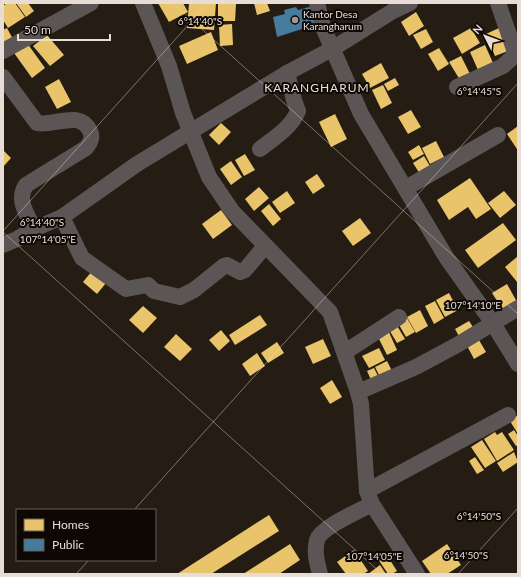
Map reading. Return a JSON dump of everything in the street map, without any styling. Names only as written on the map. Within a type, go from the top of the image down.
[{"type":"street","points":[[3,51],[91,3]]},
{"type":"street","points":[[143,3],[169,66],[190,132],[209,178],[232,211],[330,312],[345,352],[361,404],[369,497],[417,574]]},
{"type":"street","points":[[317,3],[323,27],[361,114],[446,256],[492,322],[518,364]]},
{"type":"street","points":[[3,245],[62,217],[112,181],[190,132],[332,49],[393,11],[410,3]]},
{"type":"street","points":[[457,87],[503,66],[514,56],[514,50],[498,3]]},
{"type":"street","points":[[260,149],[287,128],[296,118],[298,111],[288,74]]},
{"type":"street","points":[[3,77],[37,123],[68,119],[80,121],[91,133],[92,139],[86,148],[26,184],[22,191],[22,202],[34,229]]},
{"type":"street","points":[[406,188],[498,135]]},
{"type":"street","points":[[62,217],[82,258],[98,270],[126,290],[148,285],[154,291],[174,297],[186,295],[224,266],[227,265],[240,272],[244,270],[265,246]]},
{"type":"street","points":[[358,392],[416,367],[457,345],[492,322],[518,308]]},
{"type":"street","points":[[345,352],[398,317]]},
{"type":"street","points":[[320,574],[315,552],[318,538],[325,530],[369,497],[508,415]]},
{"type":"building: Homes","points":[[7,3],[15,3],[25,17],[8,28],[3,20],[3,6]]},
{"type":"building: Homes","points":[[16,3],[28,3],[34,11],[26,17]]},
{"type":"building: Homes","points":[[158,3],[183,3],[188,12],[169,22]]},
{"type":"building: Homes","points":[[189,3],[216,3],[214,30],[187,28]]},
{"type":"building: Homes","points":[[254,3],[267,3],[270,11],[257,15]]},
{"type":"building: Homes","points":[[218,4],[236,4],[235,21],[218,21]]},
{"type":"building: Homes","points":[[416,12],[424,26],[409,36],[401,22]]},
{"type":"building: Homes","points":[[232,24],[233,45],[220,46],[219,25]]},
{"type":"building: Homes","points":[[7,28],[14,41],[3,44],[3,30]]},
{"type":"building: Homes","points":[[471,28],[480,43],[462,54],[453,38]]},
{"type":"building: Homes","points":[[499,28],[508,51],[495,56],[486,34]]},
{"type":"building: Homes","points":[[426,29],[433,42],[421,49],[413,35]]},
{"type":"building: Homes","points":[[211,32],[218,50],[187,64],[179,46]]},
{"type":"building: Homes","points":[[47,35],[64,55],[50,66],[33,46]]},
{"type":"building: Homes","points":[[27,43],[45,68],[32,78],[14,53]]},
{"type":"building: Homes","points":[[485,45],[493,63],[478,70],[470,52]]},
{"type":"building: Homes","points":[[439,48],[449,64],[438,71],[428,54]]},
{"type":"building: Homes","points":[[461,56],[470,74],[460,80],[449,62]]},
{"type":"building: Homes","points":[[381,63],[389,78],[370,88],[362,74]]},
{"type":"building: Homes","points":[[395,78],[399,85],[388,91],[384,84]]},
{"type":"building: Homes","points":[[59,79],[71,102],[57,109],[45,87]]},
{"type":"building: Homes","points":[[383,85],[392,103],[381,109],[372,90]]},
{"type":"building: Homes","points":[[411,110],[421,127],[408,134],[398,117]]},
{"type":"building: Homes","points":[[335,114],[347,139],[331,147],[319,122]]},
{"type":"building: Homes","points":[[221,123],[231,132],[219,145],[209,135]]},
{"type":"building: Homes","points":[[518,126],[518,148],[517,149],[507,134]]},
{"type":"building: Homes","points":[[436,141],[444,157],[430,164],[422,148]]},
{"type":"building: Homes","points":[[419,145],[424,154],[413,160],[408,152]]},
{"type":"building: Homes","points":[[3,150],[11,158],[3,167]]},
{"type":"building: Homes","points":[[245,154],[255,170],[244,176],[235,160]]},
{"type":"building: Homes","points":[[424,156],[431,168],[420,174],[413,163]]},
{"type":"building: Homes","points":[[231,161],[242,177],[231,185],[220,169]]},
{"type":"building: Homes","points":[[317,174],[325,186],[313,194],[305,182]]},
{"type":"building: Homes","points":[[470,178],[491,209],[476,219],[468,207],[449,220],[437,200]]},
{"type":"building: Homes","points":[[259,187],[269,198],[254,211],[245,199]]},
{"type":"building: Homes","points":[[287,191],[295,203],[280,213],[272,202]]},
{"type":"building: Homes","points":[[504,191],[516,205],[500,218],[488,203]]},
{"type":"building: Homes","points":[[269,204],[281,219],[273,226],[261,211]]},
{"type":"building: Homes","points":[[221,210],[232,225],[213,239],[202,224]]},
{"type":"building: Homes","points":[[360,218],[371,233],[353,246],[342,231]]},
{"type":"building: Homes","points":[[503,223],[516,240],[478,268],[465,250]]},
{"type":"building: Homes","points":[[518,256],[518,281],[517,282],[505,267]]},
{"type":"building: Homes","points":[[92,271],[106,283],[97,294],[83,282]]},
{"type":"building: Homes","points":[[507,284],[517,302],[503,310],[492,293]]},
{"type":"building: Homes","points":[[449,293],[458,310],[445,317],[436,300]]},
{"type":"building: Homes","points":[[435,301],[444,318],[434,324],[425,306]]},
{"type":"building: Homes","points":[[143,306],[157,318],[143,333],[129,320]]},
{"type":"building: Homes","points":[[420,310],[428,326],[416,333],[407,317]]},
{"type":"building: Homes","points":[[260,315],[267,325],[235,345],[229,335]]},
{"type":"building: Homes","points":[[407,318],[415,332],[406,337],[398,323]]},
{"type":"building: Homes","points":[[469,321],[475,330],[460,338],[455,329]]},
{"type":"building: Homes","points":[[396,324],[405,339],[397,343],[388,328]]},
{"type":"building: Homes","points":[[221,330],[230,341],[219,351],[209,340]]},
{"type":"building: Homes","points":[[388,330],[397,350],[387,355],[377,335]]},
{"type":"building: Homes","points":[[176,334],[192,349],[180,361],[164,347]]},
{"type":"building: Homes","points":[[476,335],[486,352],[474,359],[465,342]]},
{"type":"building: Homes","points":[[323,339],[331,356],[313,364],[305,347]]},
{"type":"building: Homes","points":[[277,342],[284,353],[268,363],[261,353]]},
{"type":"building: Homes","points":[[379,348],[385,360],[369,368],[362,356]]},
{"type":"building: Homes","points":[[257,353],[265,366],[250,376],[242,364]]},
{"type":"building: Homes","points":[[387,361],[394,375],[382,381],[375,367]]},
{"type":"building: Homes","points":[[374,368],[380,380],[373,384],[367,371]]},
{"type":"building: Homes","points":[[332,380],[342,397],[330,404],[320,388]]},
{"type":"building: Homes","points":[[518,415],[518,434],[510,421]]},
{"type":"building: Homes","points":[[514,430],[518,436],[518,445],[516,446],[508,434]]},
{"type":"building: Homes","points":[[495,432],[497,435],[502,432],[514,450],[497,461],[484,439]]},
{"type":"building: Homes","points":[[482,440],[496,461],[485,468],[471,447]]},
{"type":"building: Homes","points":[[514,452],[518,462],[503,472],[497,463]]},
{"type":"building: Homes","points":[[475,457],[484,470],[477,474],[469,461]]},
{"type":"building: Homes","points":[[269,515],[279,531],[211,574],[177,574]]},
{"type":"building: Homes","points":[[290,544],[300,560],[279,574],[243,574]]},
{"type":"building: Homes","points":[[447,544],[461,565],[447,574],[431,574],[422,561]]},
{"type":"building: Homes","points":[[354,550],[368,571],[363,574],[346,574],[337,562]]},
{"type":"building: Homes","points":[[386,554],[397,571],[392,574],[388,574],[378,559]]},
{"type":"building: Homes","points":[[380,565],[386,574],[368,574]]},
{"type":"building: Public","name":"Kantor Desa Karangharum","points":[[313,6],[318,24],[277,37],[273,17],[285,14],[284,10],[296,7],[298,10]]},
{"type":"place","name":"Kantor Desa Karangharum","points":[[295,20]]},
{"type":"district","name":"KARANGHARUM","points":[[317,87]]}]
